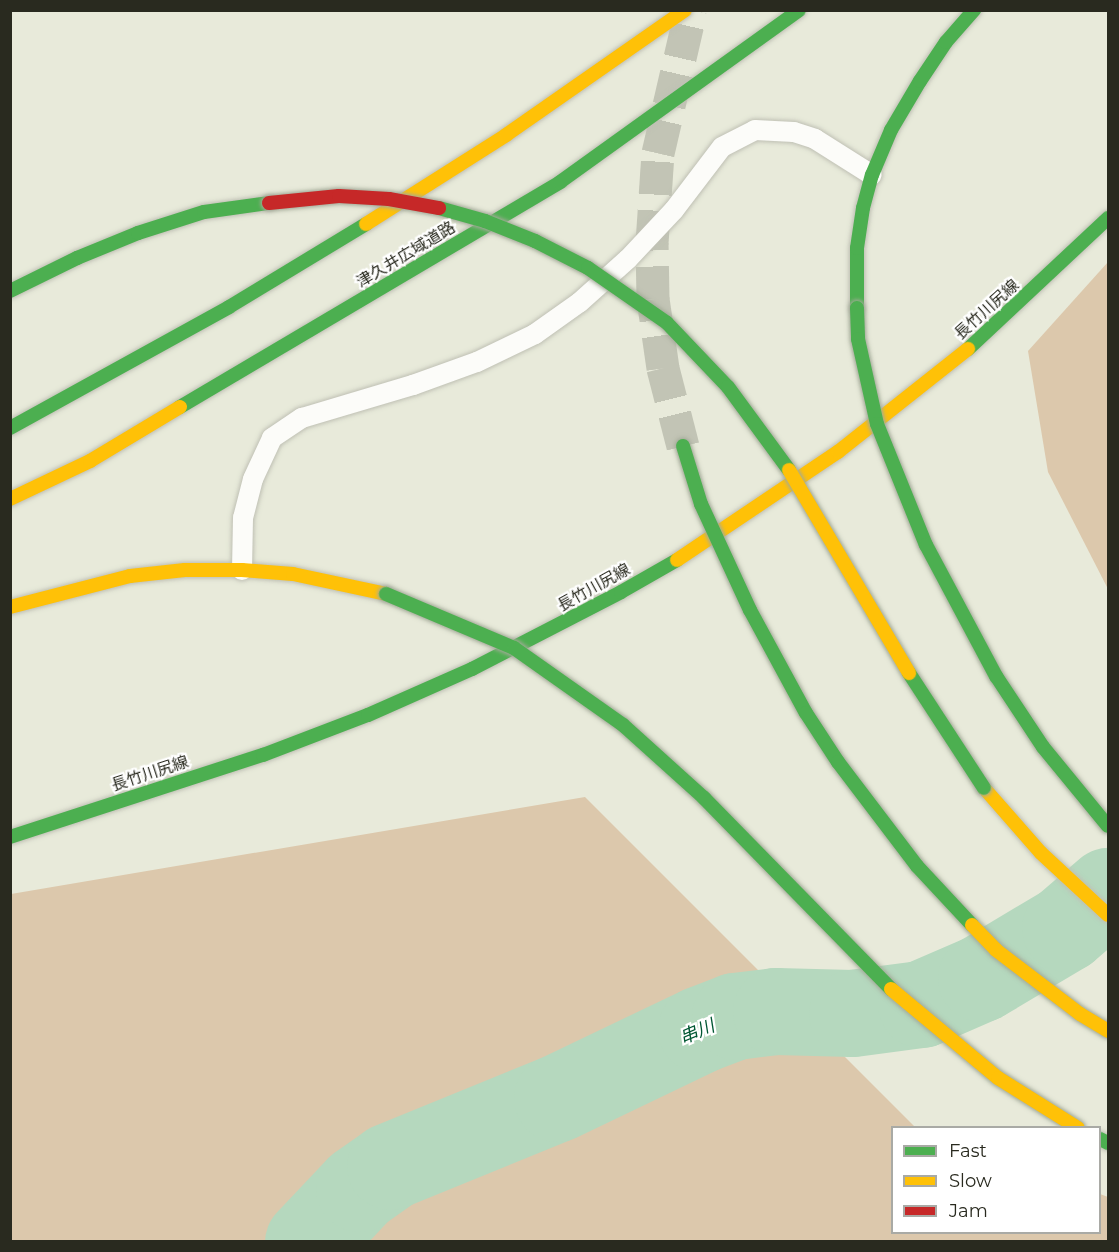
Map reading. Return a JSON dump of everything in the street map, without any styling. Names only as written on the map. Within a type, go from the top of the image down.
[{"type":"main road","points":[[10,428],[229,307],[327,249],[506,135],[685,10]]},
{"type":"main road","name":"津久井広域道路","points":[[10,499],[110,449],[560,182],[799,10]]},
{"type":"main road","points":[[974,10],[946,42],[920,81],[891,130],[872,175],[863,208],[857,248],[858,339],[877,424],[895,474],[926,545],[962,616],[996,676],[1043,747],[1108,826]]},
{"type":"main road","points":[[10,291],[77,258],[138,232],[204,212],[339,196],[390,199],[445,209],[525,237],[588,268],[667,323],[728,387],[778,453],[901,660],[984,788],[1041,853],[1108,915]]},
{"type":"main road","name":"長竹川尻線","points":[[10,837],[263,755],[368,715],[472,669],[621,592],[690,552],[789,486],[897,407],[1005,316],[1108,218]]},
{"type":"main road","points":[[682,446],[701,504],[750,610],[806,713],[838,762],[917,866],[996,950],[1080,1014],[1108,1031]]},
{"type":"main road","points":[[10,607],[130,576],[185,570],[242,570],[333,581],[386,594],[514,648],[623,724],[704,798],[878,978],[926,1021],[998,1078],[1075,1126]]},
{"type":"lane","points":[[242,570],[243,518],[253,479],[272,438],[302,418],[413,385],[477,362],[535,334],[580,302],[628,259],[674,210],[722,147],[755,130],[794,132],[814,139],[872,175]]},
{"type":"shaded area","points":[[1108,262],[1108,589],[1048,472],[1028,351]]},
{"type":"shaded area","points":[[585,797],[914,1126],[891,1126],[891,1234],[1101,1234],[1101,1194],[1108,1197],[1108,1241],[11,1241],[11,894]]},
{"type":"waterway","name":"串川","points":[[308,1242],[359,1188],[390,1166],[557,1098],[701,1029],[735,1016],[776,1011],[852,1013],[921,1004],[981,978],[1065,928],[1108,891]]},
{"type":"tunnel","points":[[683,446],[663,368],[653,299],[652,243],[658,153],[691,10]]},
{"type":"traffic: fast","points":[[180,407],[560,182],[799,10]]},
{"type":"traffic: fast","points":[[857,308],[857,248],[863,208],[872,175],[891,130],[920,81],[946,42],[974,10]]},
{"type":"traffic: fast","points":[[10,291],[77,258],[138,233],[204,212],[269,203]]},
{"type":"traffic: fast","points":[[439,208],[485,221],[535,241],[588,268],[667,323],[728,387],[789,470]]},
{"type":"traffic: fast","points":[[968,349],[1108,218]]},
{"type":"traffic: fast","points":[[10,428],[229,307],[366,224]]},
{"type":"traffic: fast","points":[[857,308],[858,339],[877,424],[926,545],[996,676],[1043,747],[1108,826]]},
{"type":"traffic: fast","points":[[683,446],[701,504],[750,610],[806,713],[838,762],[917,866],[972,925]]},
{"type":"traffic: fast","points":[[10,837],[263,755],[368,715],[472,669],[621,592],[677,560]]},
{"type":"traffic: fast","points":[[386,594],[514,648],[623,725],[704,798],[891,989]]},
{"type":"traffic: fast","points":[[909,673],[984,788]]},
{"type":"traffic: fast","points":[[1101,1140],[1108,1143]]},
{"type":"traffic: slow","points":[[366,224],[506,135],[685,10]]},
{"type":"traffic: slow","points":[[677,560],[838,452],[968,349]]},
{"type":"traffic: slow","points":[[10,499],[90,461],[180,407]]},
{"type":"traffic: slow","points":[[789,470],[909,673]]},
{"type":"traffic: slow","points":[[10,607],[130,576],[185,570],[242,570],[293,574],[386,594]]},
{"type":"traffic: slow","points":[[984,788],[1041,853],[1108,915]]},
{"type":"traffic: slow","points":[[972,925],[996,950],[1080,1014],[1108,1031]]},
{"type":"traffic: slow","points":[[891,989],[998,1078],[1075,1126]]},
{"type":"traffic: jam","points":[[269,203],[339,196],[389,199],[439,208]]}]
